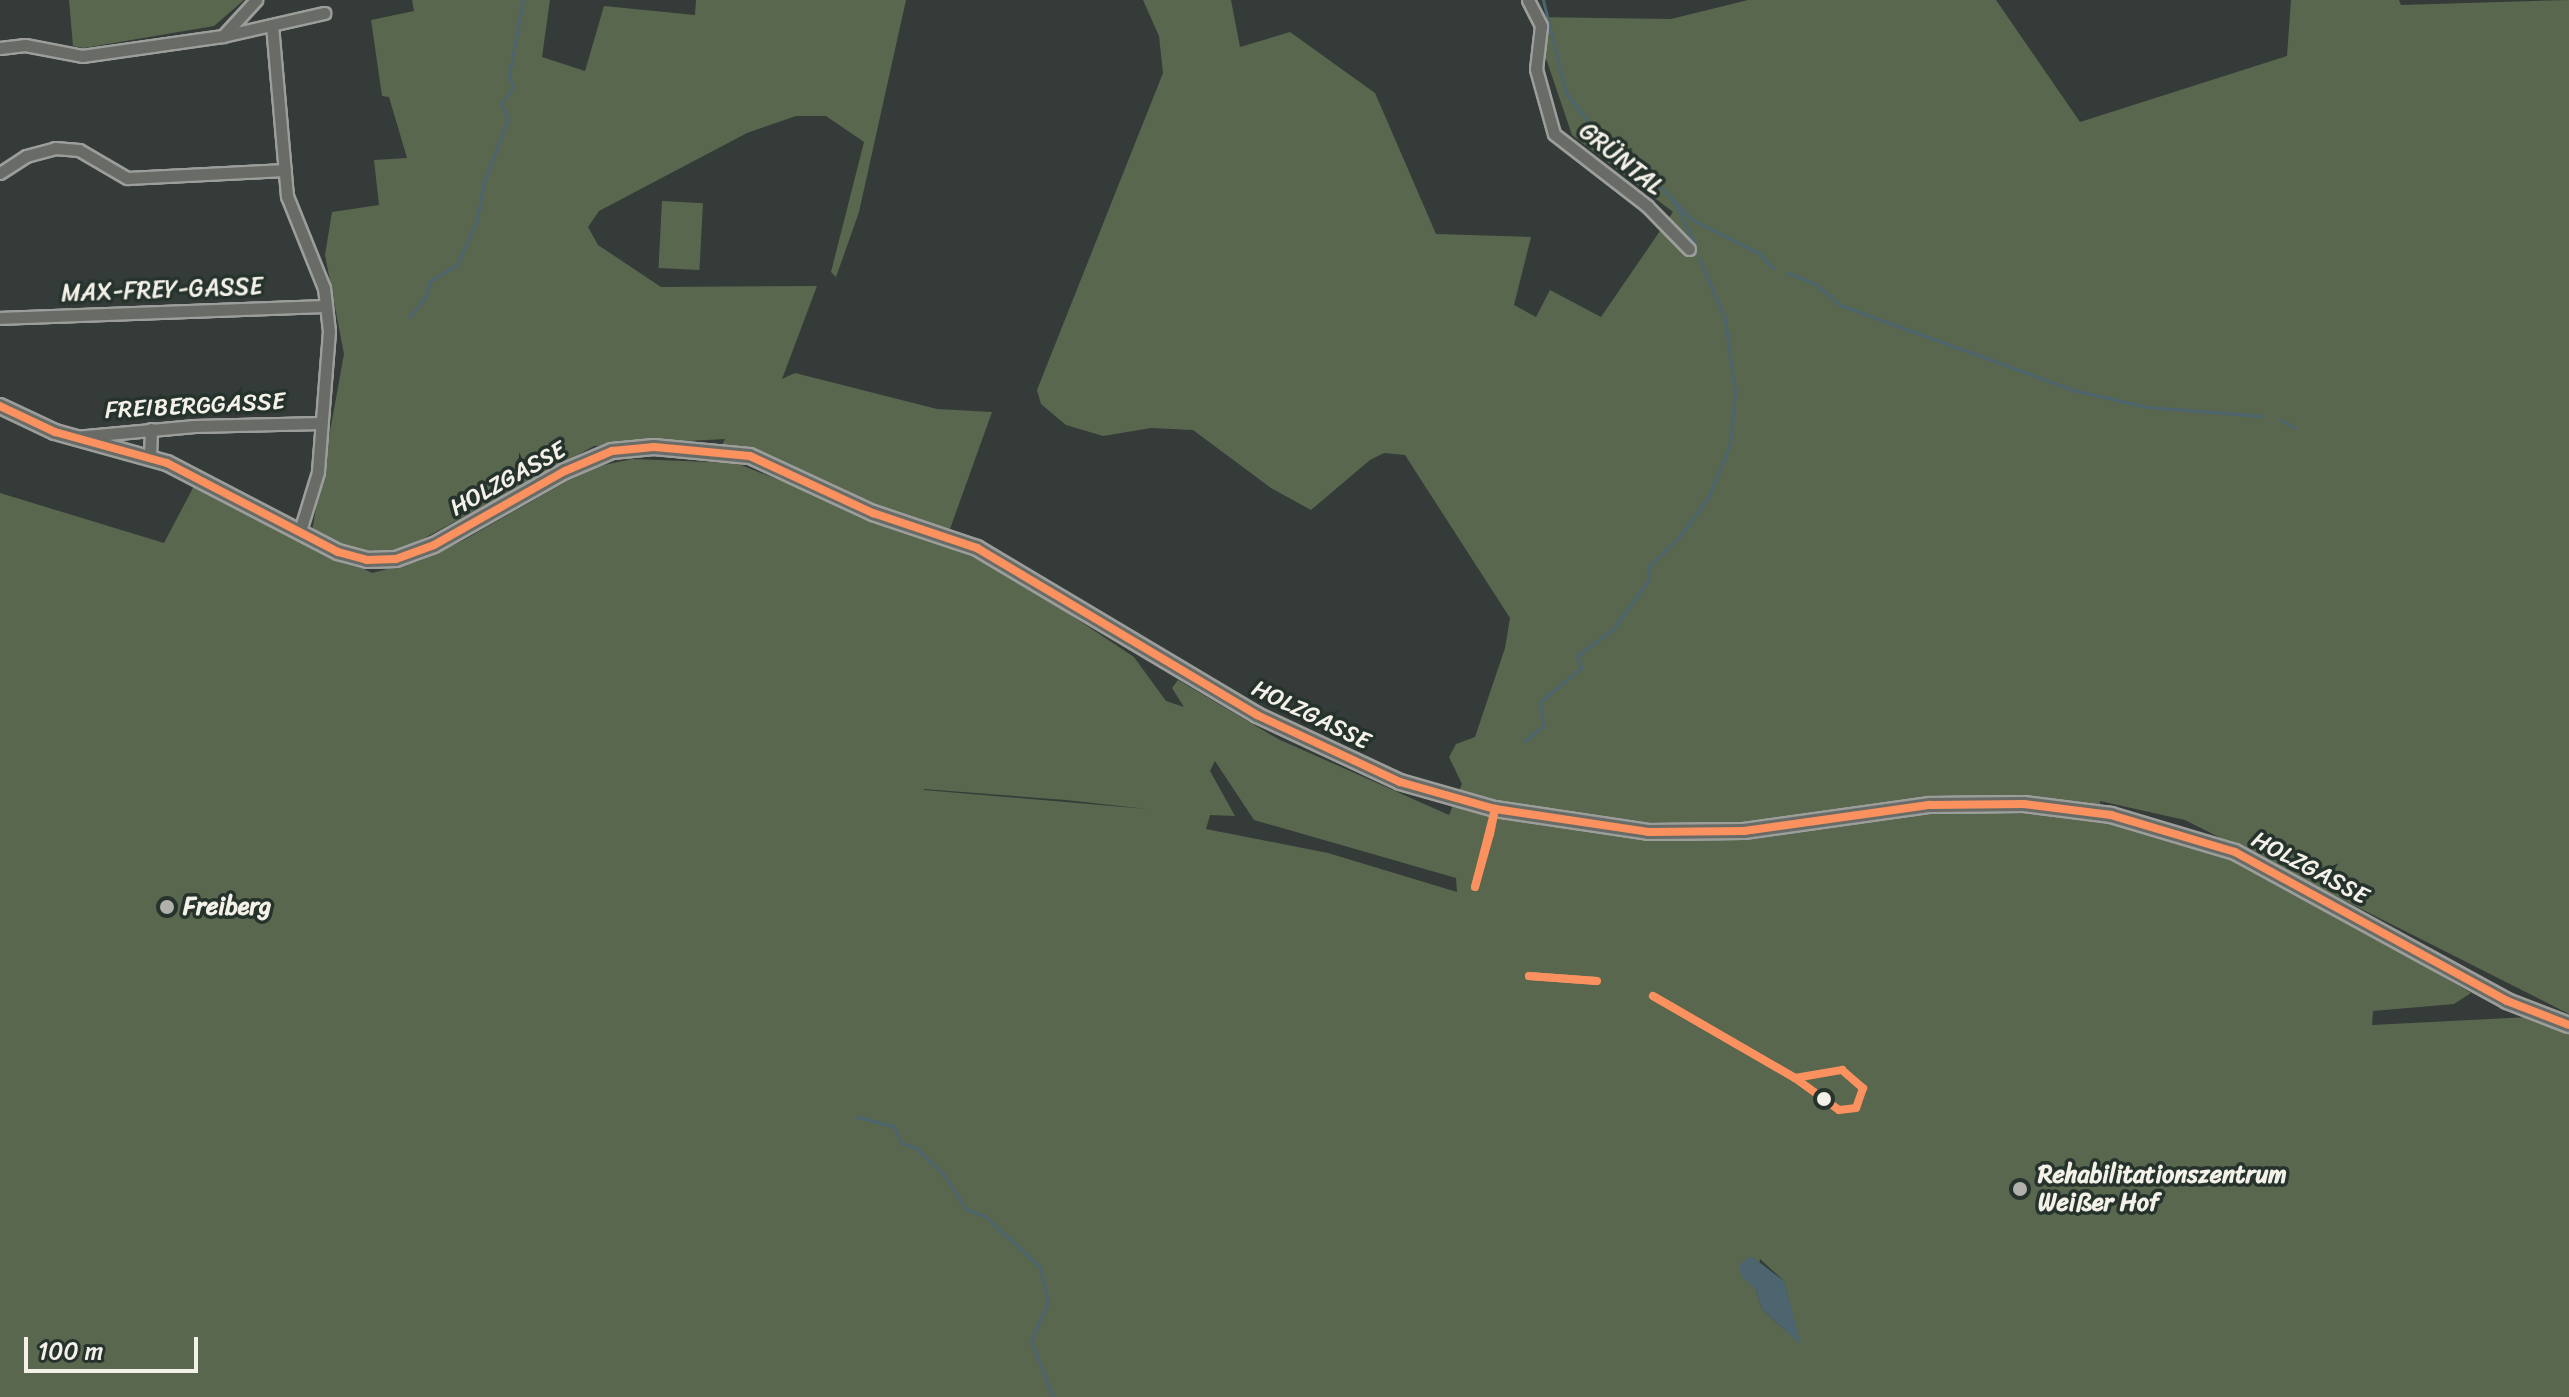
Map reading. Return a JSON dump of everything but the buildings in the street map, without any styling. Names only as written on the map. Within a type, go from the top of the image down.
[{"type":"street","points":[[223,36],[256,0]]},
{"type":"street","name":"GRÜNTAL","points":[[1528,0],[1541,26],[1536,69],[1554,134],[1647,206],[1689,249]]},
{"type":"street","points":[[0,48],[25,45],[82,56],[223,36],[324,13]]},
{"type":"street","points":[[272,25],[285,170],[292,213],[319,273],[326,306],[315,487],[300,531]]},
{"type":"street","points":[[0,173],[26,156],[55,148],[79,150],[127,178],[285,170]]},
{"type":"street","name":"MAX-FREY-GASSE","points":[[0,318],[326,306]]},
{"type":"street","name":"HOLZGASSE","points":[[0,406],[71,437],[150,457],[217,485],[353,557],[396,559],[434,545],[565,471],[612,451],[690,448],[750,456],[873,513],[977,548],[1257,715],[1400,782],[1495,809],[1648,832],[1744,831],[1930,805],[2024,804],[2111,815],[2235,852],[2507,1001],[2569,1025]]},
{"type":"street","name":"FREIBERGGASSE","points":[[71,437],[151,429],[321,423]]},
{"type":"street","points":[[150,457],[151,429]]},
{"type":"green space","points":[[69,0],[244,0],[214,26],[84,48],[73,46]]},
{"type":"green space","points":[[412,0],[550,0],[542,57],[585,71],[604,6],[695,15],[696,0],[906,0],[859,212],[836,277],[831,272],[864,142],[826,116],[796,116],[747,133],[599,211],[588,227],[598,245],[661,287],[817,286],[782,379],[795,373],[937,409],[992,412],[950,529],[871,507],[763,454],[722,445],[725,439],[594,446],[395,554],[345,549],[312,531],[344,354],[325,255],[332,212],[379,205],[374,160],[407,158],[389,97],[382,96],[371,20],[414,11]]},
{"type":"green space","points":[[1143,0],[1231,0],[1240,47],[1290,32],[1375,93],[1436,234],[1531,237],[1514,305],[1536,317],[1550,290],[1601,317],[1673,212],[1572,135],[1532,17],[1671,19],[1748,0],[1996,0],[2080,122],[2287,56],[2291,0],[2399,0],[2401,5],[2569,0],[2569,1014],[2185,820],[2100,801],[2099,819],[2172,835],[2277,880],[2471,993],[2454,1004],[2373,1011],[2372,1025],[2529,1017],[2569,1032],[2569,1397],[0,1397],[0,493],[164,543],[194,486],[372,573],[419,561],[464,540],[590,468],[632,459],[736,463],[1000,568],[1134,657],[1166,701],[1184,707],[1172,688],[1178,680],[1278,739],[1449,815],[1462,784],[1449,757],[1456,744],[1475,737],[1505,648],[1510,618],[1405,455],[1384,453],[1370,460],[1311,510],[1271,488],[1193,430],[1151,428],[1103,436],[1066,425],[1041,404],[1037,390],[1163,73],[1159,36]],"holes":[[[1215,761],[1254,820],[1456,878],[1457,892],[1328,853],[1206,829],[1210,815],[1235,816],[1210,771]],[[924,790],[1066,800],[1147,809]],[[1760,1259],[1784,1281],[1797,1334],[1787,1332],[1762,1309],[1756,1290]]]},
{"type":"green space","points":[[662,201],[703,203],[699,270],[658,268]]},
{"type":"water","points":[[1751,1256],[1784,1281],[1801,1345],[1762,1309],[1756,1290],[1742,1277],[1739,1265]]},
{"type":"waterway","points":[[409,317],[426,297],[430,281],[457,265],[477,220],[484,182],[508,119],[501,104],[513,87],[509,76],[523,0]]},
{"type":"waterway","points":[[1543,0],[1566,93],[1616,158],[1642,168],[1693,220],[1759,253],[1773,268]]},
{"type":"waterway","points":[[1674,201],[1695,244]]},
{"type":"waterway","points":[[1525,741],[1543,726],[1540,702],[1581,668],[1577,656],[1613,629],[1648,581],[1649,566],[1680,536],[1709,496],[1730,444],[1735,392],[1725,319],[1699,258]]},
{"type":"waterway","points":[[1788,273],[1817,285],[1840,305],[2073,390],[2147,407],[2262,416]]},
{"type":"waterway","points":[[2281,420],[2295,428]]},
{"type":"waterway","points":[[857,1117],[894,1126],[901,1143],[916,1148],[944,1175],[966,1209],[985,1216],[1040,1267],[1048,1302],[1031,1341],[1053,1397]]},
{"type":"transit line","points":[[0,406],[55,432],[167,463],[338,552],[367,560],[396,559],[434,545],[565,471],[612,451],[654,447],[750,456],[873,513],[977,548],[1257,715],[1400,782],[1495,809],[1648,832],[1744,831],[1930,805],[2024,804],[2111,815],[2235,852],[2507,1001],[2569,1025]]},
{"type":"transit line","points":[[1495,809],[1490,834],[1475,887],[1495,809]]},
{"type":"transit line","points":[[1529,976],[1597,981]]},
{"type":"transit line","points":[[1529,976],[1597,981]]},
{"type":"transit line","points":[[1653,996],[1795,1078]]},
{"type":"transit line","points":[[1653,996],[1795,1078]]},
{"type":"transit line","points":[[1842,1070],[1863,1088],[1856,1108],[1839,1110],[1795,1078],[1842,1070]]},
{"type":"place","name":"Freiberg","points":[[167,907]]},
{"type":"place","name":"Rehabilitationszentrum Weißer Hof","points":[[2020,1189]]}]
